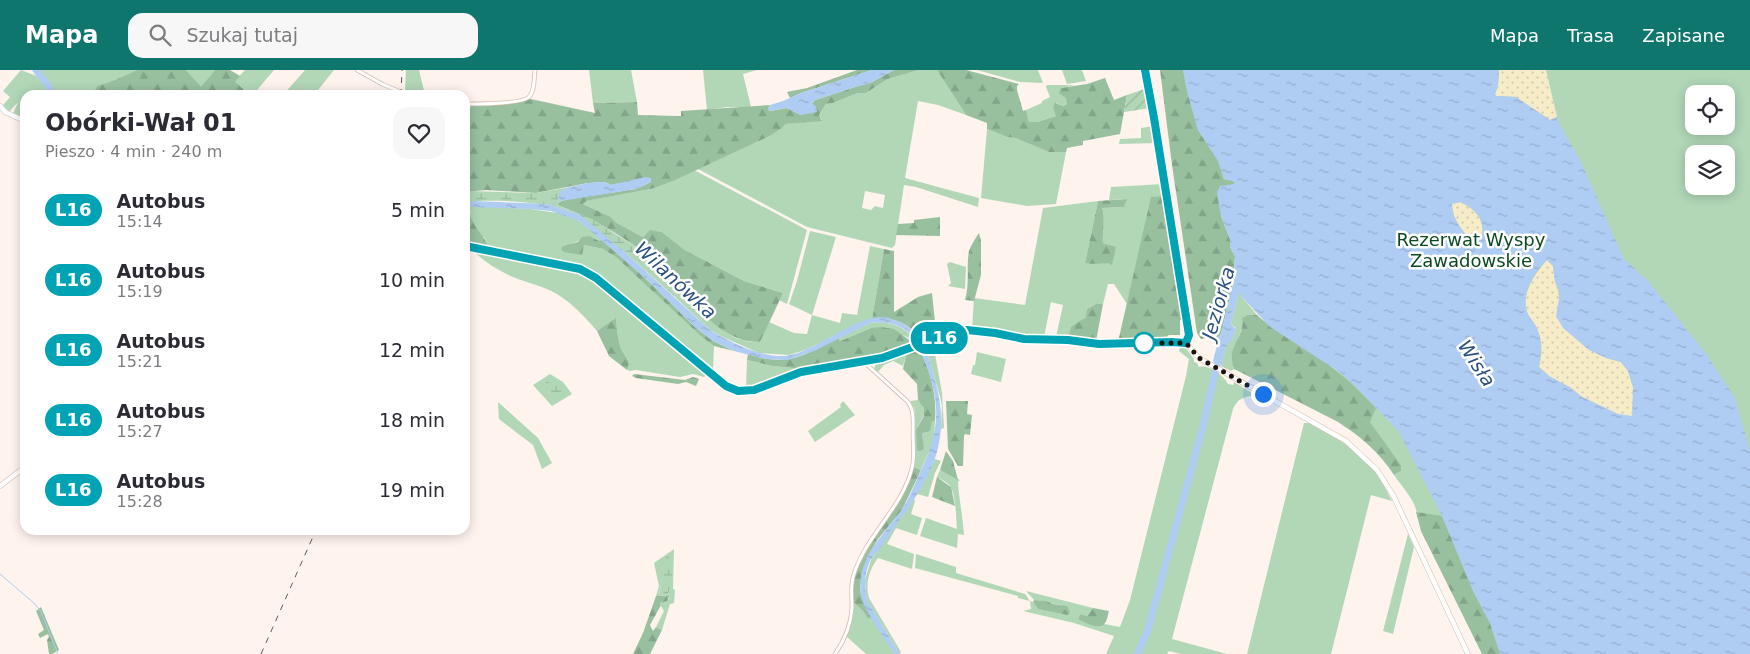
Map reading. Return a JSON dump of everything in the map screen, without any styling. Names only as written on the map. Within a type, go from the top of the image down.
[{"type":"street","points":[[357,70],[396,90]]},
{"type":"street","points":[[470,104],[525,100],[530,96],[532,90],[534,70]]},
{"type":"street","points":[[1145,70],[1189,335],[1186,343]]},
{"type":"street","points":[[0,106],[5,112],[20,120]]},
{"type":"street","points":[[470,247],[580,269],[589,273],[726,386],[734,390],[746,392],[814,368],[882,358],[954,332],[967,330],[1024,339],[1068,340],[1099,344],[1186,343],[1196,355],[1205,361],[1346,441],[1377,470],[1393,495],[1468,654]]},
{"type":"street","points":[[835,654],[842,644],[850,622],[852,610],[851,582],[855,570],[869,543],[901,494],[910,474],[913,460],[913,416],[911,408],[907,401],[864,362]]},
{"type":"street","points":[[0,486],[20,471]]},
{"type":"green space","points":[[21,70],[39,77],[34,70],[137,70],[98,90],[20,90],[20,117],[13,114],[18,102],[9,112],[3,105],[10,97],[3,91]]},
{"type":"green space","points":[[137,70],[186,70],[201,87],[215,70],[230,70],[240,76],[235,82],[245,90],[95,90],[97,86]]},
{"type":"green space","points":[[186,70],[215,70],[201,88]]},
{"type":"green space","points":[[245,70],[274,70],[257,90],[246,90],[234,82]]},
{"type":"green space","points":[[305,70],[334,70],[318,90],[287,90]]},
{"type":"green space","points":[[406,70],[419,70],[424,90],[405,90]]},
{"type":"green space","points":[[589,70],[631,70],[637,102],[593,103]]},
{"type":"green space","points":[[703,70],[757,70],[743,74],[751,107],[727,107],[707,110]]},
{"type":"green space","points":[[857,70],[872,70],[790,98],[787,92],[807,88]]},
{"type":"green space","points":[[894,70],[919,70],[888,79],[866,93],[858,93],[826,104],[819,115],[822,121],[786,124],[770,136],[675,180],[651,189],[586,201],[583,204],[611,217],[617,223],[643,237],[650,230],[662,232],[685,250],[744,281],[783,293],[760,342],[740,339],[723,330],[698,309],[691,301],[685,288],[676,279],[648,256],[611,230],[557,205],[561,201],[569,199],[636,189],[651,182],[651,178],[611,185],[605,182],[588,183],[536,193],[486,190],[470,192],[470,106],[512,103],[531,99],[595,113],[593,103],[637,102],[638,115],[681,116],[681,111],[770,105],[768,109],[770,111],[787,108],[801,115],[815,100],[870,83]]},
{"type":"green space","points":[[919,70],[937,70],[966,115],[938,105],[918,101],[905,178],[979,198],[978,207],[916,187],[904,185],[895,245],[892,248],[807,227],[698,169],[770,136],[786,124],[822,120],[819,115],[826,104],[858,93],[866,93],[888,79]],"holes":[[[865,191],[885,195],[883,208],[875,206],[871,210],[862,208]]]},
{"type":"green space","points":[[937,70],[966,70],[1019,84],[1017,90],[1023,111],[1026,110],[1029,122],[1037,122],[1056,116],[1053,107],[1055,103],[1063,106],[1067,104],[1066,98],[1059,93],[1061,88],[1087,84],[1105,78],[1114,100],[1127,95],[1120,134],[1083,141],[1083,145],[1067,148],[1066,152],[1049,152],[987,129],[987,123],[966,115]]},
{"type":"green space","points":[[977,70],[1038,70],[1043,83],[1020,82]]},
{"type":"green space","points":[[1062,70],[1082,70],[1086,81],[1067,84]]},
{"type":"green space","name":"Rezerwat Wyspy Zawadowskie","points":[[1160,70],[1750,70],[1750,654],[1494,654],[1471,623],[1417,517],[1415,506],[1394,475],[1401,471],[1401,465],[1373,427]]},
{"type":"green space","points":[[1160,70],[1183,70],[1198,130],[1218,161],[1224,179],[1235,181],[1221,216],[1230,239],[1230,247],[1235,256],[1233,284],[1221,334],[1217,339],[1211,337],[1201,339],[1197,333]]},
{"type":"green space","points":[[1047,85],[1075,85],[1061,88],[1068,101],[1063,106],[1056,103],[1056,116],[1037,122],[1029,122],[1026,110],[1050,97]]},
{"type":"green space","points":[[1147,88],[1151,108],[1124,112],[1127,95]]},
{"type":"green space","points":[[1154,126],[1157,143],[1119,144],[1120,139],[1141,138],[1141,128]]},
{"type":"green space","points":[[987,129],[1049,152],[1066,152],[1056,204],[1027,206],[981,198]]},
{"type":"green space","points":[[694,170],[807,230],[787,304],[779,300],[783,293],[744,281],[685,250],[662,232],[650,231],[643,237],[617,223],[611,217],[583,204],[585,201],[651,189]]},
{"type":"green space","points":[[1163,184],[1164,195],[1162,195],[1127,304],[1114,284],[1108,284],[1103,304],[1096,304],[1087,309],[1087,316],[1077,324],[1068,338],[1056,337],[1063,305],[1051,302],[1044,337],[1019,337],[989,330],[972,329],[974,298],[1025,305],[1043,208],[1098,201],[1085,263],[1103,264],[1112,246],[1103,243],[1104,216],[1102,208],[1124,207],[1126,199],[1109,200],[1111,187]]},
{"type":"green space","points":[[565,188],[558,199],[561,201],[557,205],[592,219],[633,245],[668,279],[676,298],[583,218],[569,211],[552,206],[513,201],[470,202],[470,191],[536,193]]},
{"type":"green space","points":[[1165,196],[1184,320],[1180,320],[1180,335],[1169,335],[1163,340],[1118,342],[1151,197]]},
{"type":"green space","points":[[1127,199],[1124,207],[1102,208],[1104,216],[1103,243],[1116,247],[1112,265],[1108,263],[1085,263],[1098,201]]},
{"type":"green space","points":[[470,207],[530,209],[564,214],[579,221],[602,240],[599,241],[590,236],[563,246],[583,248],[584,245],[603,249],[617,258],[714,346],[713,369],[710,370],[587,270],[487,247],[485,238],[476,229],[471,216]]},
{"type":"green space","points":[[470,214],[475,226],[485,239],[487,247],[470,244]]},
{"type":"green space","points":[[940,217],[940,236],[896,235],[898,224],[914,223],[914,220]]},
{"type":"green space","points":[[810,231],[836,237],[812,315],[789,304]]},
{"type":"green space","points":[[979,233],[981,241],[981,275],[974,301],[965,300],[969,251]]},
{"type":"green space","points":[[590,236],[599,241],[602,240],[644,277],[695,327],[713,341],[734,351],[714,346],[701,336],[617,258],[603,249],[584,245],[582,255],[564,252],[561,249],[563,246],[578,242],[582,237]]},
{"type":"green space","points":[[633,245],[676,277],[701,312],[735,338],[750,342],[760,342],[769,322],[794,333],[807,334],[812,315],[840,323],[842,313],[857,315],[870,246],[884,249],[872,319],[805,350],[789,355],[759,353],[710,330],[676,298],[668,279]]},
{"type":"green space","points":[[471,249],[578,271],[589,275],[708,373],[704,377],[693,374],[680,377],[627,370],[629,362],[622,352],[616,319],[597,331],[578,311],[557,294],[501,271]]},
{"type":"green space","points":[[884,249],[894,251],[894,312],[918,297],[932,293],[935,322],[945,320],[934,337],[921,342],[912,330],[900,322],[879,318],[872,319]]},
{"type":"green space","points":[[950,262],[966,267],[965,289],[948,286],[951,283],[947,264]]},
{"type":"green space","points":[[1239,291],[1257,315],[1248,315],[1237,342],[1233,362],[1234,369],[1231,371],[1221,366],[1227,344],[1232,339],[1236,328],[1231,324]]},
{"type":"green space","points":[[1096,304],[1103,304],[1096,341],[1068,338],[1071,327],[1086,317],[1087,309]]},
{"type":"green space","points":[[1248,315],[1257,315],[1277,331],[1323,360],[1376,408],[1370,422],[1401,465],[1401,471],[1394,475],[1369,446],[1338,422],[1234,369],[1232,359],[1233,348],[1241,332],[1242,318]]},
{"type":"green space","points":[[616,318],[622,351],[629,362],[627,370],[609,356],[597,331]]},
{"type":"green space","points":[[883,322],[903,329],[917,343],[905,336],[871,328],[840,341],[838,338],[870,323]]},
{"type":"green space","points":[[871,328],[894,329],[915,344],[874,358],[802,369],[772,366],[747,360],[748,354],[774,360],[795,358],[838,338],[840,341]]},
{"type":"green space","points":[[933,343],[942,393],[944,428],[941,429],[942,406],[925,346]]},
{"type":"green space","points":[[1181,345],[1185,347],[1199,367],[1212,369],[1220,374],[1228,384],[1233,385],[1234,382],[1255,395],[1248,396],[1237,402],[1233,409],[1172,639],[1227,654],[1181,654],[1169,651],[1167,654],[1106,654],[1114,636],[1074,623],[1023,611],[1031,609],[1030,601],[1038,609],[1053,611],[1063,605],[1034,600],[1026,591],[1093,608],[1087,616],[1080,614],[1078,619],[1120,627],[1130,600],[1186,376],[1189,359],[1179,351]]},
{"type":"green space","points":[[915,348],[920,349],[921,352],[906,355],[903,366],[893,361],[884,365],[877,373],[874,370],[876,362]]},
{"type":"green space","points":[[913,352],[921,352],[928,369],[935,403],[935,421],[932,421],[930,431],[922,433],[924,449],[920,451],[917,450],[916,430],[924,416],[924,408],[918,400],[917,384],[903,369],[906,355]]},
{"type":"green space","points":[[977,352],[1006,359],[1001,382],[971,374]]},
{"type":"green space","points":[[747,360],[772,366],[802,369],[746,389]]},
{"type":"green space","points":[[550,374],[563,382],[572,394],[552,406],[533,385]]},
{"type":"green space","points":[[634,374],[685,380],[693,377],[699,379],[696,386],[686,382],[678,384],[636,378],[632,376]]},
{"type":"green space","points":[[546,382],[555,382],[566,394],[554,402],[544,394],[541,388]]},
{"type":"green space","points":[[918,400],[923,405],[925,413],[916,430],[923,449],[922,433],[931,424],[932,420],[935,421],[934,440],[921,470],[914,467],[915,415],[910,401]]},
{"type":"green space","points":[[843,401],[855,415],[815,442],[808,431],[841,407],[840,405]]},
{"type":"green space","points":[[946,401],[968,401],[967,414],[972,415],[970,435],[965,434],[964,436],[963,466],[958,466],[948,449]]},
{"type":"green space","points":[[498,402],[538,438],[552,463],[542,469],[533,445],[499,419]]},
{"type":"green space","points":[[1304,423],[1309,423],[1337,438],[1363,457],[1377,473],[1392,501],[1371,495],[1331,654],[1247,654]]},
{"type":"green space","points":[[946,451],[953,461],[958,480],[940,470]]},
{"type":"green space","points":[[935,459],[941,461],[935,473],[928,497],[917,494]]},
{"type":"green space","points":[[914,467],[921,470],[902,510],[878,539],[868,556],[860,586],[861,595],[872,617],[868,619],[863,611],[853,602],[853,581],[871,542],[891,513]]},
{"type":"green space","points":[[940,470],[960,480],[958,482],[964,535],[958,534],[957,548],[920,536],[926,518],[957,529],[952,490],[949,485],[937,477]]},
{"type":"green space","points":[[937,477],[951,487],[955,506],[932,497]]},
{"type":"green space","points":[[914,499],[911,514],[922,518],[917,535],[896,528],[887,544],[914,554],[912,569],[878,558],[872,567],[868,582],[869,598],[901,652],[900,654],[868,602],[865,580],[871,560]]},
{"type":"green space","points":[[1416,512],[1442,516],[1474,593],[1490,623],[1500,654],[1482,654],[1421,531]]},
{"type":"green space","points":[[1408,534],[1414,547],[1393,634],[1383,631]]},
{"type":"green space","points":[[674,549],[674,603],[670,604],[662,630],[656,627],[664,611],[660,607],[660,603],[669,599],[670,588],[662,579],[659,595],[656,596],[659,586],[654,563]]},
{"type":"green space","points":[[916,554],[956,567],[956,573],[1025,594],[1030,601],[915,568]]},
{"type":"green space","points":[[668,556],[672,564],[671,586],[668,595],[661,596],[659,595],[662,564],[663,559]]},
{"type":"green space","points":[[670,595],[667,601],[660,603],[660,607],[650,625],[653,631],[656,627],[662,630],[650,654],[633,654],[643,633],[656,596]]},
{"type":"green space","points":[[1034,600],[1067,606],[1070,612],[1068,615],[1038,609],[1033,602]]},
{"type":"green space","points":[[853,602],[863,611],[868,619],[872,617],[895,654],[866,654],[846,636],[853,614]]},
{"type":"green space","points":[[41,607],[59,650],[52,654],[49,654],[48,634],[40,638],[38,634],[44,630],[36,611]]},
{"type":"green space","points":[[1093,608],[1109,611],[1103,625],[1092,625],[1078,619],[1080,614],[1087,616]]},
{"type":"sand","points":[[1499,70],[1546,70],[1557,117],[1550,120],[1516,97],[1496,96]]},
{"type":"sand","points":[[1461,202],[1475,212],[1481,221],[1482,238],[1474,244],[1459,226],[1454,215],[1452,204]]},
{"type":"sand","points":[[1547,260],[1553,266],[1559,307],[1606,358],[1621,362],[1628,371],[1633,387],[1633,417],[1618,414],[1582,397],[1571,388],[1549,376],[1539,367],[1541,343],[1536,327],[1527,312],[1526,297],[1530,284]]},
{"type":"water","points":[[872,70],[894,70],[870,83],[815,100],[812,103],[816,107],[817,112],[801,115],[787,108],[770,111],[768,109],[770,105],[801,93]]},
{"type":"water","name":"Rezerwat Wyspy Zawadowskie","points":[[1183,70],[1499,70],[1496,96],[1516,97],[1550,120],[1557,117],[1580,160],[1624,259],[1648,281],[1707,355],[1735,398],[1750,450],[1750,654],[1500,654],[1490,623],[1474,593],[1442,516],[1399,432],[1356,387],[1339,372],[1269,326],[1239,292],[1231,324],[1236,329],[1227,345],[1221,366],[1213,361],[1217,339],[1221,334],[1233,284],[1235,256],[1230,247],[1230,239],[1221,216],[1217,193],[1220,186],[1234,184],[1235,182],[1224,179],[1218,161],[1198,130]],"holes":[[[1461,202],[1475,212],[1481,221],[1482,238],[1474,243],[1456,221],[1454,215],[1452,204]],[[1547,260],[1553,266],[1555,282],[1560,293],[1556,316],[1563,328],[1589,350],[1606,358],[1621,362],[1628,371],[1633,387],[1632,416],[1618,414],[1582,397],[1571,388],[1549,376],[1539,367],[1541,343],[1536,327],[1527,312],[1526,298],[1533,277]]]},
{"type":"water","points":[[645,177],[651,178],[651,182],[636,189],[561,201],[558,199],[560,191],[565,188],[588,183],[605,182],[611,185]]},
{"type":"water","points":[[470,201],[547,204],[580,215],[627,254],[710,330],[756,352],[775,356],[792,355],[814,346],[855,324],[880,317],[905,325],[921,342],[917,343],[903,328],[891,324],[870,323],[814,351],[788,360],[765,359],[734,351],[713,341],[695,327],[644,277],[579,221],[551,211],[470,207]]},
{"type":"water","points":[[925,346],[936,382],[940,405],[941,430],[939,443],[924,483],[884,543],[873,556],[866,576],[865,587],[868,602],[900,654],[895,654],[866,608],[861,595],[860,583],[866,560],[906,503],[932,443],[936,413],[935,398],[932,383],[920,349]]},
{"type":"waterway","name":"Wilanówka","points":[[36,70],[51,90]]},
{"type":"waterway","points":[[551,205],[559,199]]},
{"type":"waterway","name":"Jeziorka","points":[[1137,654],[1147,633],[1203,426],[1219,356]]},
{"type":"waterway","points":[[0,574],[35,604],[41,612],[58,654]]},
{"type":"railway","points":[[401,90],[402,70]]},
{"type":"railway","points":[[261,654],[314,535]]},
{"type":"bus line","name":"L16","points":[[470,247],[580,269],[589,273],[726,386],[738,391],[754,390],[814,368],[882,358],[954,332],[967,330],[1024,339],[1068,340],[1099,344],[1186,343],[1189,335],[1145,70]]},
{"type":"route","points":[[1144,343],[1178,342],[1189,344],[1199,358],[1263,394]]},
{"type":"water label","name":"Wisła","points":[[1477,363]]}]
